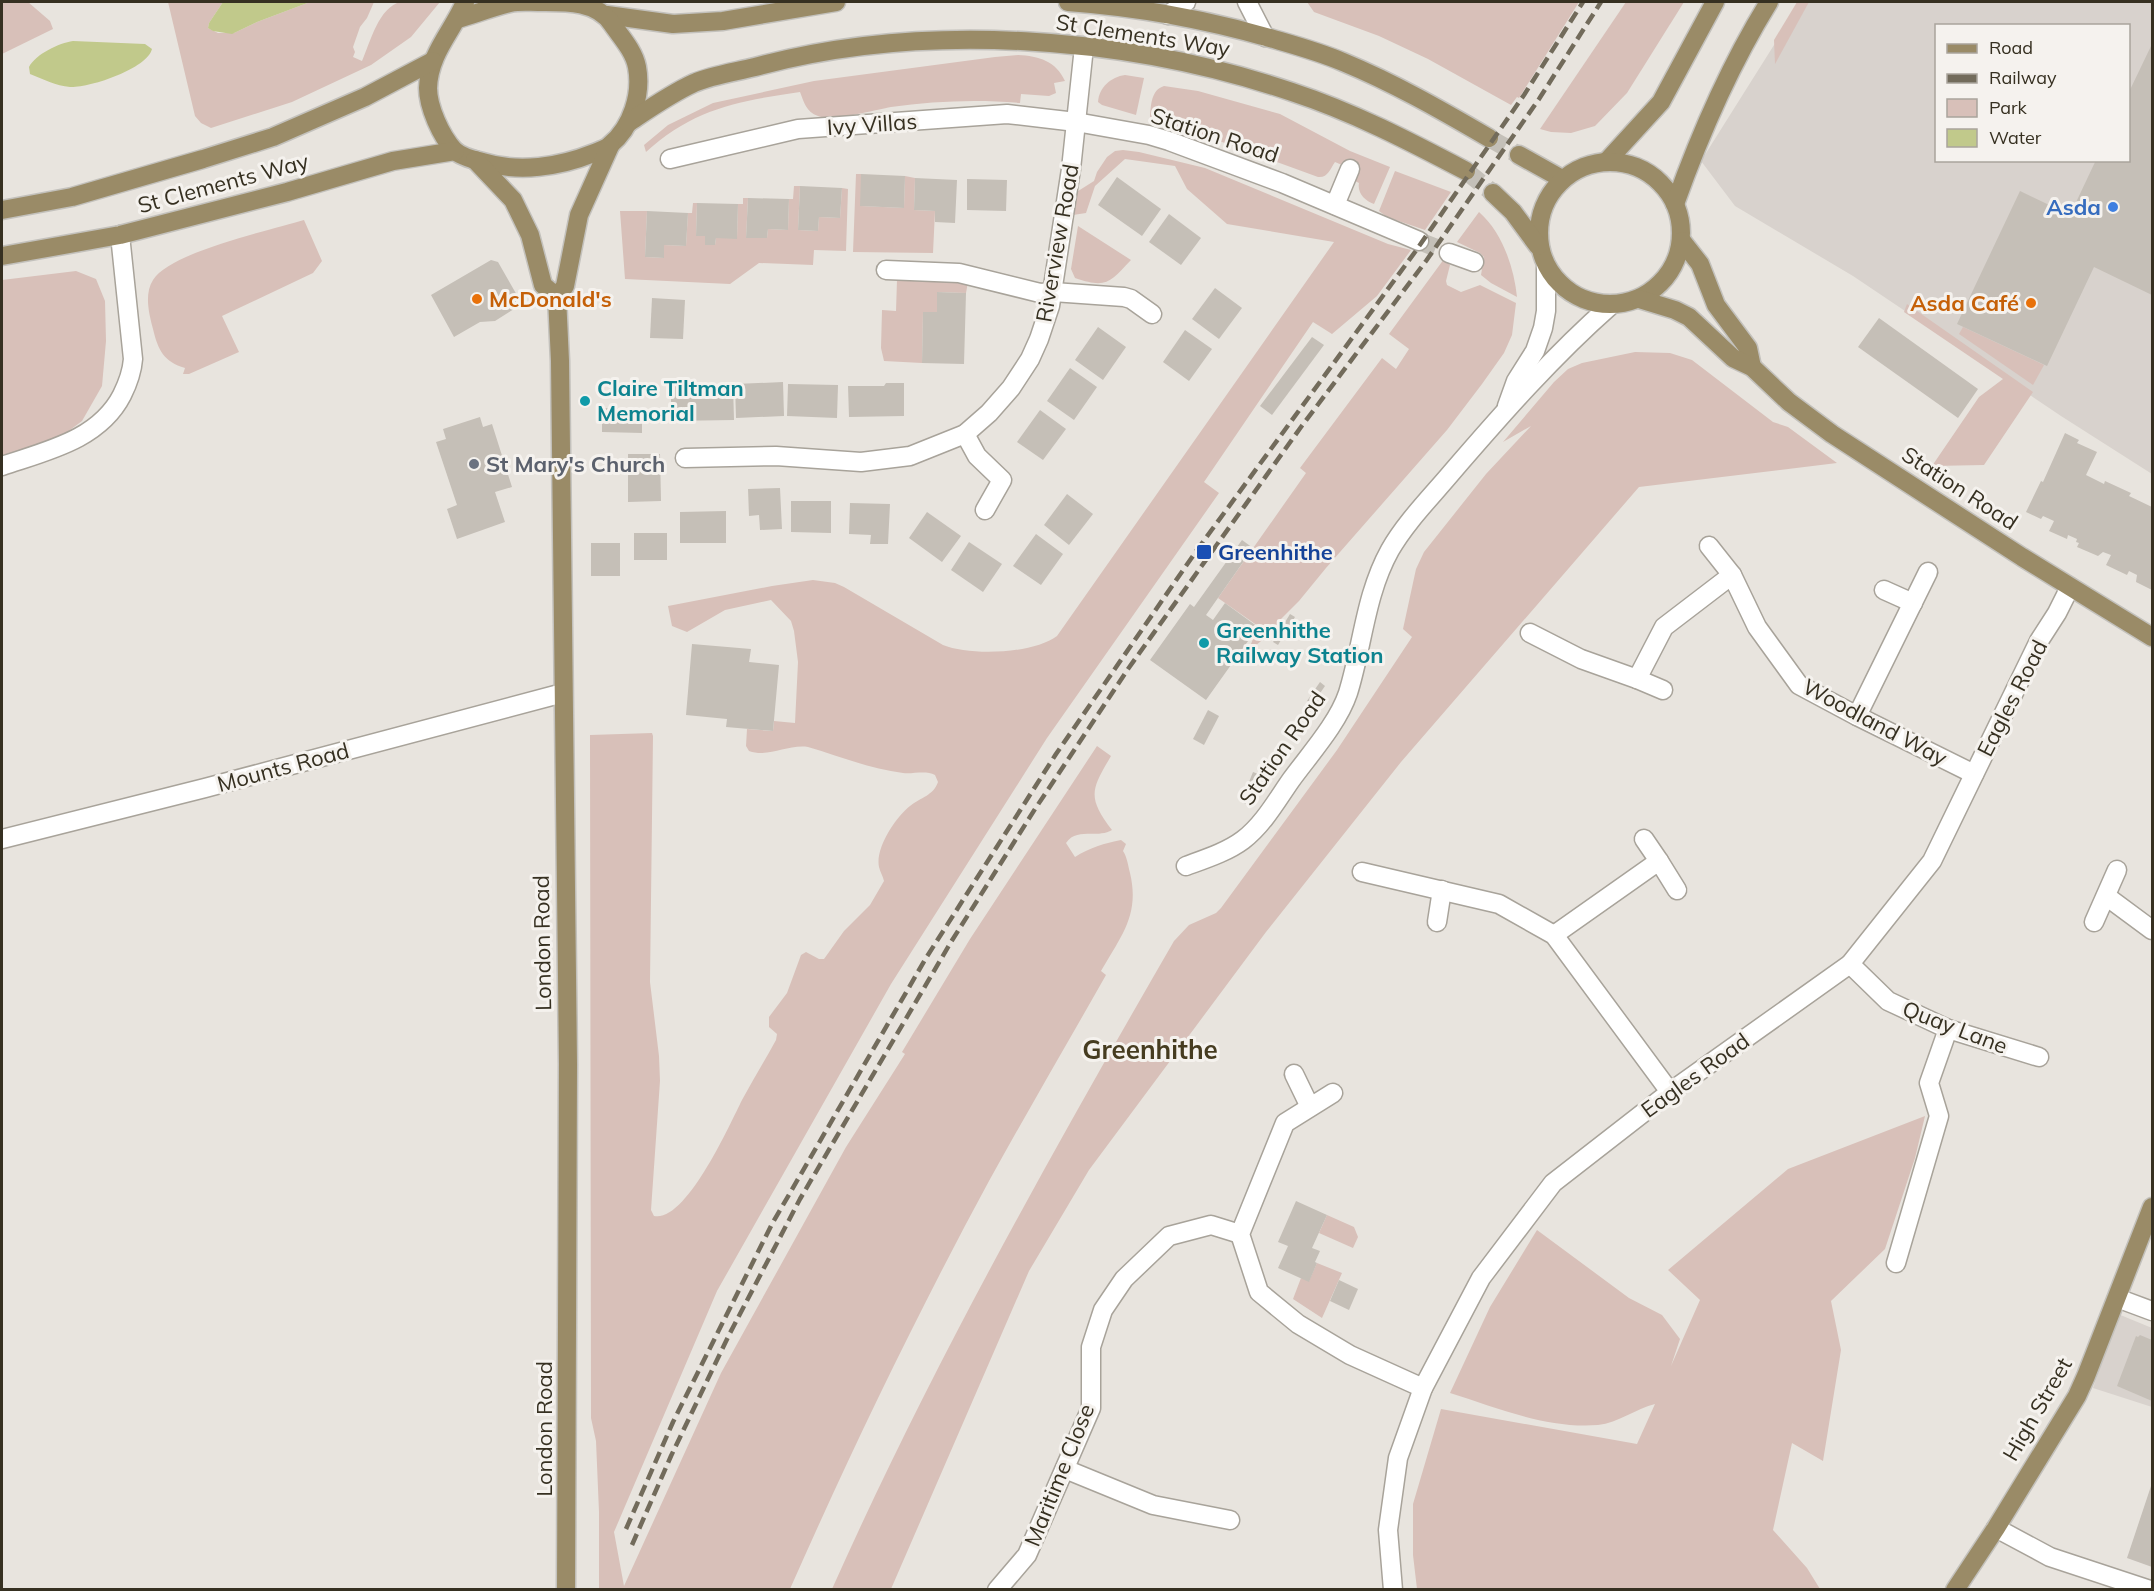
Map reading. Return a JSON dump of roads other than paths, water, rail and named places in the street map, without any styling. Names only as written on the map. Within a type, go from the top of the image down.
[{"type":"main road","points":[[465,2],[458,19],[443,39],[433,61],[428,89],[433,117],[455,151],[501,168],[527,168],[577,160],[610,146],[628,123],[638,93],[637,65],[627,44],[607,15]]},
{"type":"main road","points":[[458,19],[513,3],[571,2],[607,15],[673,24],[723,21],[836,2]]},
{"type":"main road","name":"St Clements Way","points":[[1068,2],[1115,5],[1216,24],[1308,49],[1374,75],[1427,101],[1489,138]]},
{"type":"main road","points":[[1607,161],[1661,102],[1714,2]]},
{"type":"main road","points":[[1675,204],[1704,125],[1753,28],[1769,2]]},
{"type":"main road","name":"St Clements Way","points":[[628,123],[658,102],[695,83],[796,56],[873,45],[946,40],[1084,46],[1196,65],[1291,91],[1372,122],[1466,171]]},
{"type":"main road","name":"St Clements Way","points":[[2,210],[72,197],[273,137],[365,97],[433,61]]},
{"type":"main road","name":"London Road","points":[[566,1590],[568,1064],[560,361],[556,297],[565,286],[579,215],[610,146]]},
{"type":"main road","name":"St Clements Way","points":[[2,256],[120,235],[287,192],[393,161],[455,151]]},
{"type":"main road","points":[[1519,155],[1562,179]]},
{"type":"main road","points":[[475,160],[513,200],[530,235],[543,285],[556,297]]},
{"type":"main road","points":[[1493,193],[1513,212],[1538,246],[1546,267],[1569,293],[1592,303],[1611,305],[1647,295],[1665,278],[1682,241],[1675,204],[1654,177],[1632,165],[1607,161],[1583,166],[1562,179],[1546,199],[1538,246]]},
{"type":"main road","name":"Station Road","points":[[1682,241],[1700,264],[1716,305],[1748,348],[1752,367]]},
{"type":"main road","name":"Station Road","points":[[1639,299],[1675,310],[1689,317],[1733,358],[1752,367],[1789,402],[1832,434],[2070,588],[2152,637]]},
{"type":"main road","name":"High Street","points":[[1955,1590],[2077,1396],[2152,1207]]},
{"type":"street","points":[[1168,15],[1186,2]]},
{"type":"street","points":[[1247,2],[1265,37]]},
{"type":"street","name":"Riverview Road","points":[[685,458],[776,456],[861,462],[910,456],[965,434],[996,406],[1024,368],[1039,339],[1053,292],[1084,46]]},
{"type":"street","name":"Ivy Villas","points":[[670,159],[798,129],[1007,114],[1076,122]]},
{"type":"street","name":"Station Road","points":[[1076,122],[1149,135],[1169,141],[1237,165],[1419,241]]},
{"type":"street","points":[[1335,205],[1350,169]]},
{"type":"street","points":[[2,466],[51,449],[87,433],[104,420],[124,392],[132,372],[133,353],[120,235]]},
{"type":"street","points":[[1449,253],[1474,262]]},
{"type":"street","name":"Station Road","points":[[1505,410],[1516,381],[1533,356],[1543,328],[1546,311],[1546,267]]},
{"type":"street","points":[[886,270],[958,273],[1034,292],[1127,297],[1152,314]]},
{"type":"street","name":"Station Road","points":[[1186,866],[1229,849],[1244,840],[1263,819],[1345,701],[1367,608],[1391,550],[1418,512],[1505,410],[1528,389],[1564,347],[1611,305]]},
{"type":"street","points":[[965,434],[976,456],[1002,480],[985,510]]},
{"type":"street","name":"Woodland Way","points":[[1708,546],[1732,575],[1757,627],[1799,685],[1974,774]]},
{"type":"street","points":[[1857,716],[1928,572]]},
{"type":"street","points":[[1637,679],[1664,627],[1732,575]]},
{"type":"street","name":"Eagles Road","points":[[1393,1590],[1388,1530],[1398,1458],[1423,1388],[1481,1278],[1553,1183],[1670,1092],[1850,964],[1932,861],[2039,641],[2070,588]]},
{"type":"street","points":[[1884,590],[1913,603]]},
{"type":"street","points":[[1530,633],[1581,658],[1664,690]]},
{"type":"street","name":"Mounts Road","points":[[2,839],[563,693]]},
{"type":"street","points":[[1644,839],[1677,890]]},
{"type":"street","points":[[1554,935],[1659,861]]},
{"type":"street","points":[[2094,922],[2117,870]]},
{"type":"street","points":[[1362,872],[1499,904],[1554,935],[1670,1092]]},
{"type":"street","points":[[1437,922],[1442,890]]},
{"type":"street","points":[[2106,896],[2152,930]]},
{"type":"street","name":"Quay Lane","points":[[1850,964],[1888,1002],[1947,1029],[2038,1057]]},
{"type":"street","points":[[1896,1263],[1939,1116],[1929,1083],[1947,1029]]},
{"type":"street","points":[[1294,1074],[1310,1107]]},
{"type":"street","points":[[1332,1093],[1285,1123],[1240,1234],[1259,1292],[1298,1324],[1350,1355],[1423,1388]]},
{"type":"street","name":"Maritime Close","points":[[997,1590],[1027,1555],[1091,1408],[1091,1347],[1103,1310],[1124,1279],[1169,1236],[1211,1225],[1240,1234]]},
{"type":"street","points":[[2116,1298],[2152,1311]]},
{"type":"street","points":[[1065,1469],[1154,1505],[1230,1520]]},
{"type":"street","points":[[1996,1528],[2050,1557],[2150,1590]]},
{"type":"water","points":[[223,2],[310,2],[232,34],[208,28]]},
{"type":"water","points":[[73,41],[145,44],[152,49],[140,64],[116,76],[90,84],[70,87],[30,74],[29,67],[32,62],[42,54],[61,44]]},
{"type":"tunnel","points":[[1489,138],[1519,155]]},
{"type":"tunnel","points":[[1466,171],[1493,193]]},
{"type":"tunnel","points":[[1419,241],[1449,253]]},
{"type":"railway","points":[[626,1529],[673,1422],[772,1224],[926,958],[1056,754],[1197,550],[1415,252],[1524,95],[1583,2]]},
{"type":"railway","points":[[632,1545],[671,1456],[729,1335],[800,1199],[951,942],[1035,809],[1128,669],[1301,427],[1426,261],[1539,99],[1601,2]]},
{"type":"place","name":"Asda","points":[[2113,207]]},
{"type":"place","name":"McDonald's","points":[[477,299]]},
{"type":"place","name":"Asda Café","points":[[2031,303]]},
{"type":"place","name":"Claire Tiltman Memorial","points":[[585,401]]},
{"type":"place","name":"St Mary's Church","points":[[474,464]]},
{"type":"place","name":"Greenhithe","points":[[1204,552]]},
{"type":"place","name":"Greenhithe Railway Station","points":[[1204,643]]},
{"type":"district","name":"Greenhithe","points":[[1150,1049]]}]
